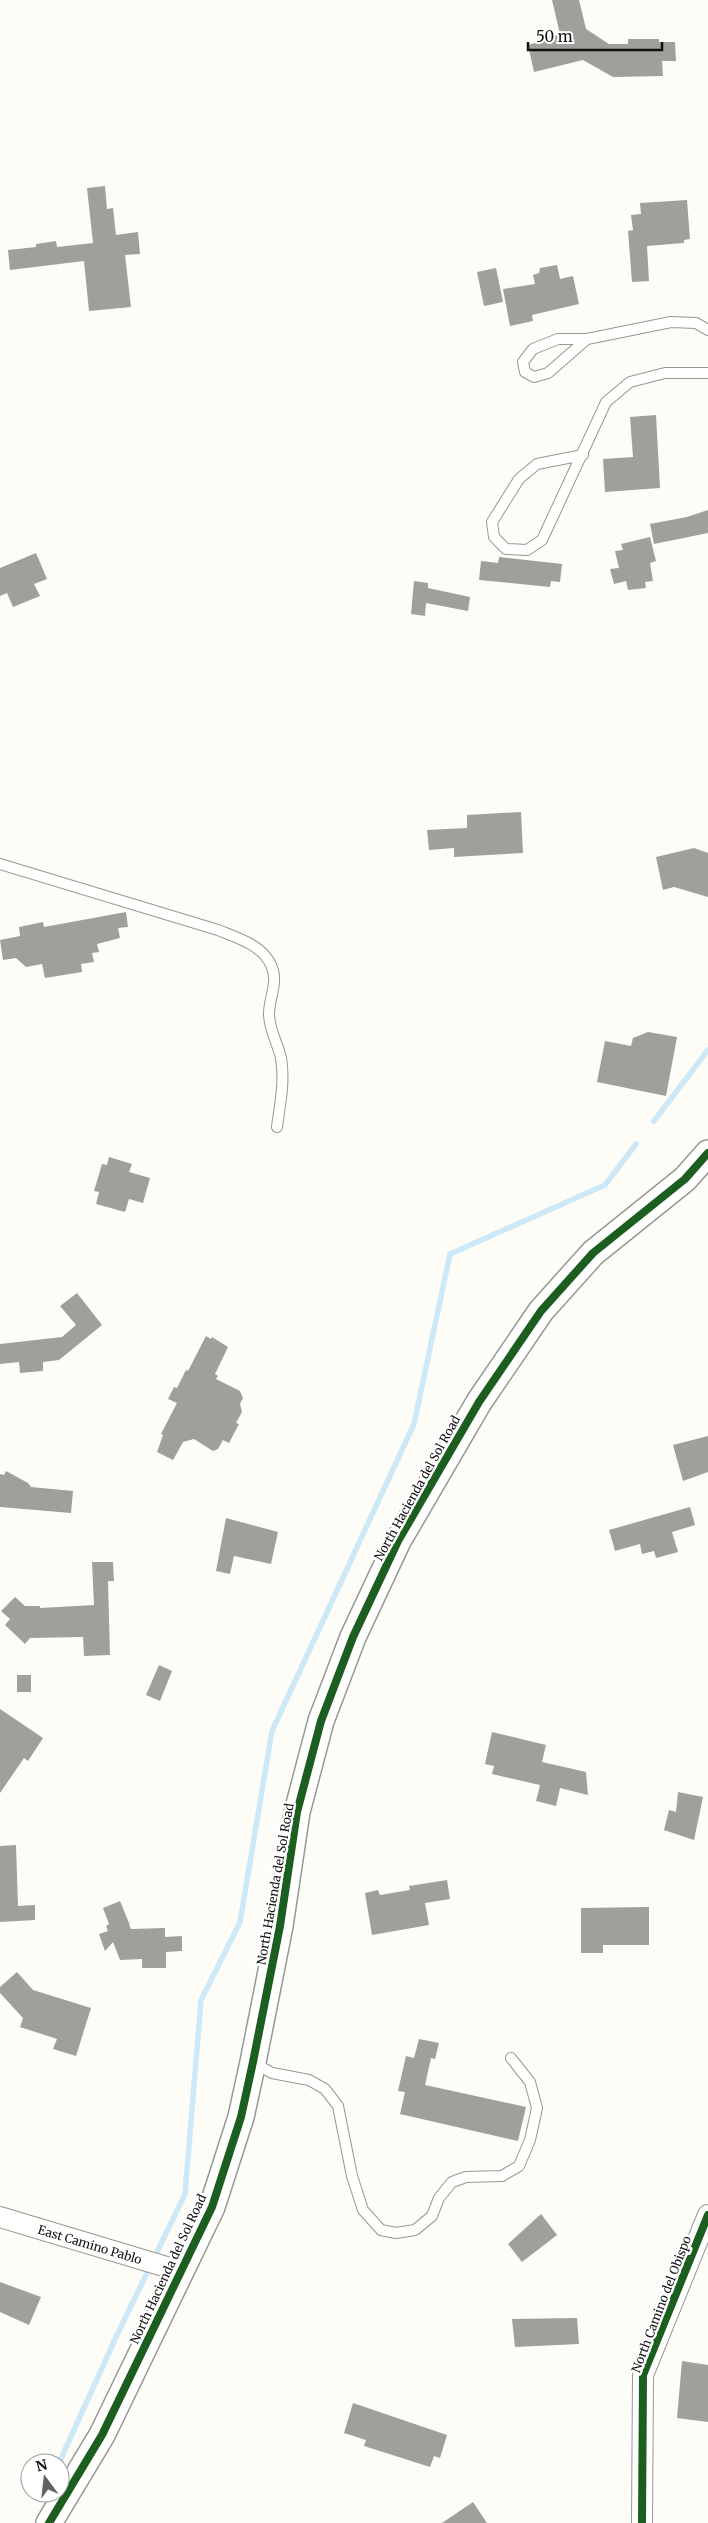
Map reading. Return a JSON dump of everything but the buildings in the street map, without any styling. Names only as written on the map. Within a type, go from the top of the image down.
[{"type":"street","name":"North Hacienda del Sol Road","points":[[48,2523],[102,2434],[212,2207],[241,2117],[280,1926],[297,1812],[321,1721],[353,1637],[398,1541],[479,1402],[541,1311],[593,1253],[685,1179],[708,1153]]},
{"type":"street","name":"North Camino del Obispo","points":[[642,2523],[642,2375],[708,2215]]},
{"type":"street","name":"East Camino Pablo","points":[[0,2217],[180,2271]]},
{"type":"lane","points":[[587,339],[548,373],[534,377],[525,372],[523,362],[533,348],[558,339],[587,339],[671,322],[696,323],[708,330]]},
{"type":"lane","points":[[583,455],[537,464],[519,479],[492,522],[494,537],[506,549],[527,550],[542,540],[583,455],[606,402],[630,382],[665,373],[708,373]]},
{"type":"lane","points":[[0,864],[218,930],[246,941],[261,951],[271,965],[275,979],[269,1014],[281,1059],[283,1083],[277,1127]]},
{"type":"lane","points":[[253,2062],[272,2073],[309,2080],[325,2089],[338,2106],[352,2176],[364,2210],[381,2230],[396,2234],[415,2230],[432,2216],[439,2198],[452,2182],[466,2178],[502,2176],[519,2166],[530,2140],[537,2108],[530,2082],[511,2058]]},
{"type":"waterway","points":[[654,1121],[708,1050]]},
{"type":"waterway","points":[[64,2453],[117,2335],[185,2194],[201,2000],[240,1922],[272,1731],[414,1424],[450,1254],[605,1185],[636,1144]]},
{"type":"cycle path","points":[[49,2523],[102,2435],[212,2207],[241,2117],[280,1926],[297,1812],[321,1721],[353,1637],[398,1541],[479,1402],[541,1311],[593,1253],[685,1179],[708,1153]]},
{"type":"cycle path","points":[[642,2523],[643,2375],[708,2215]]}]
